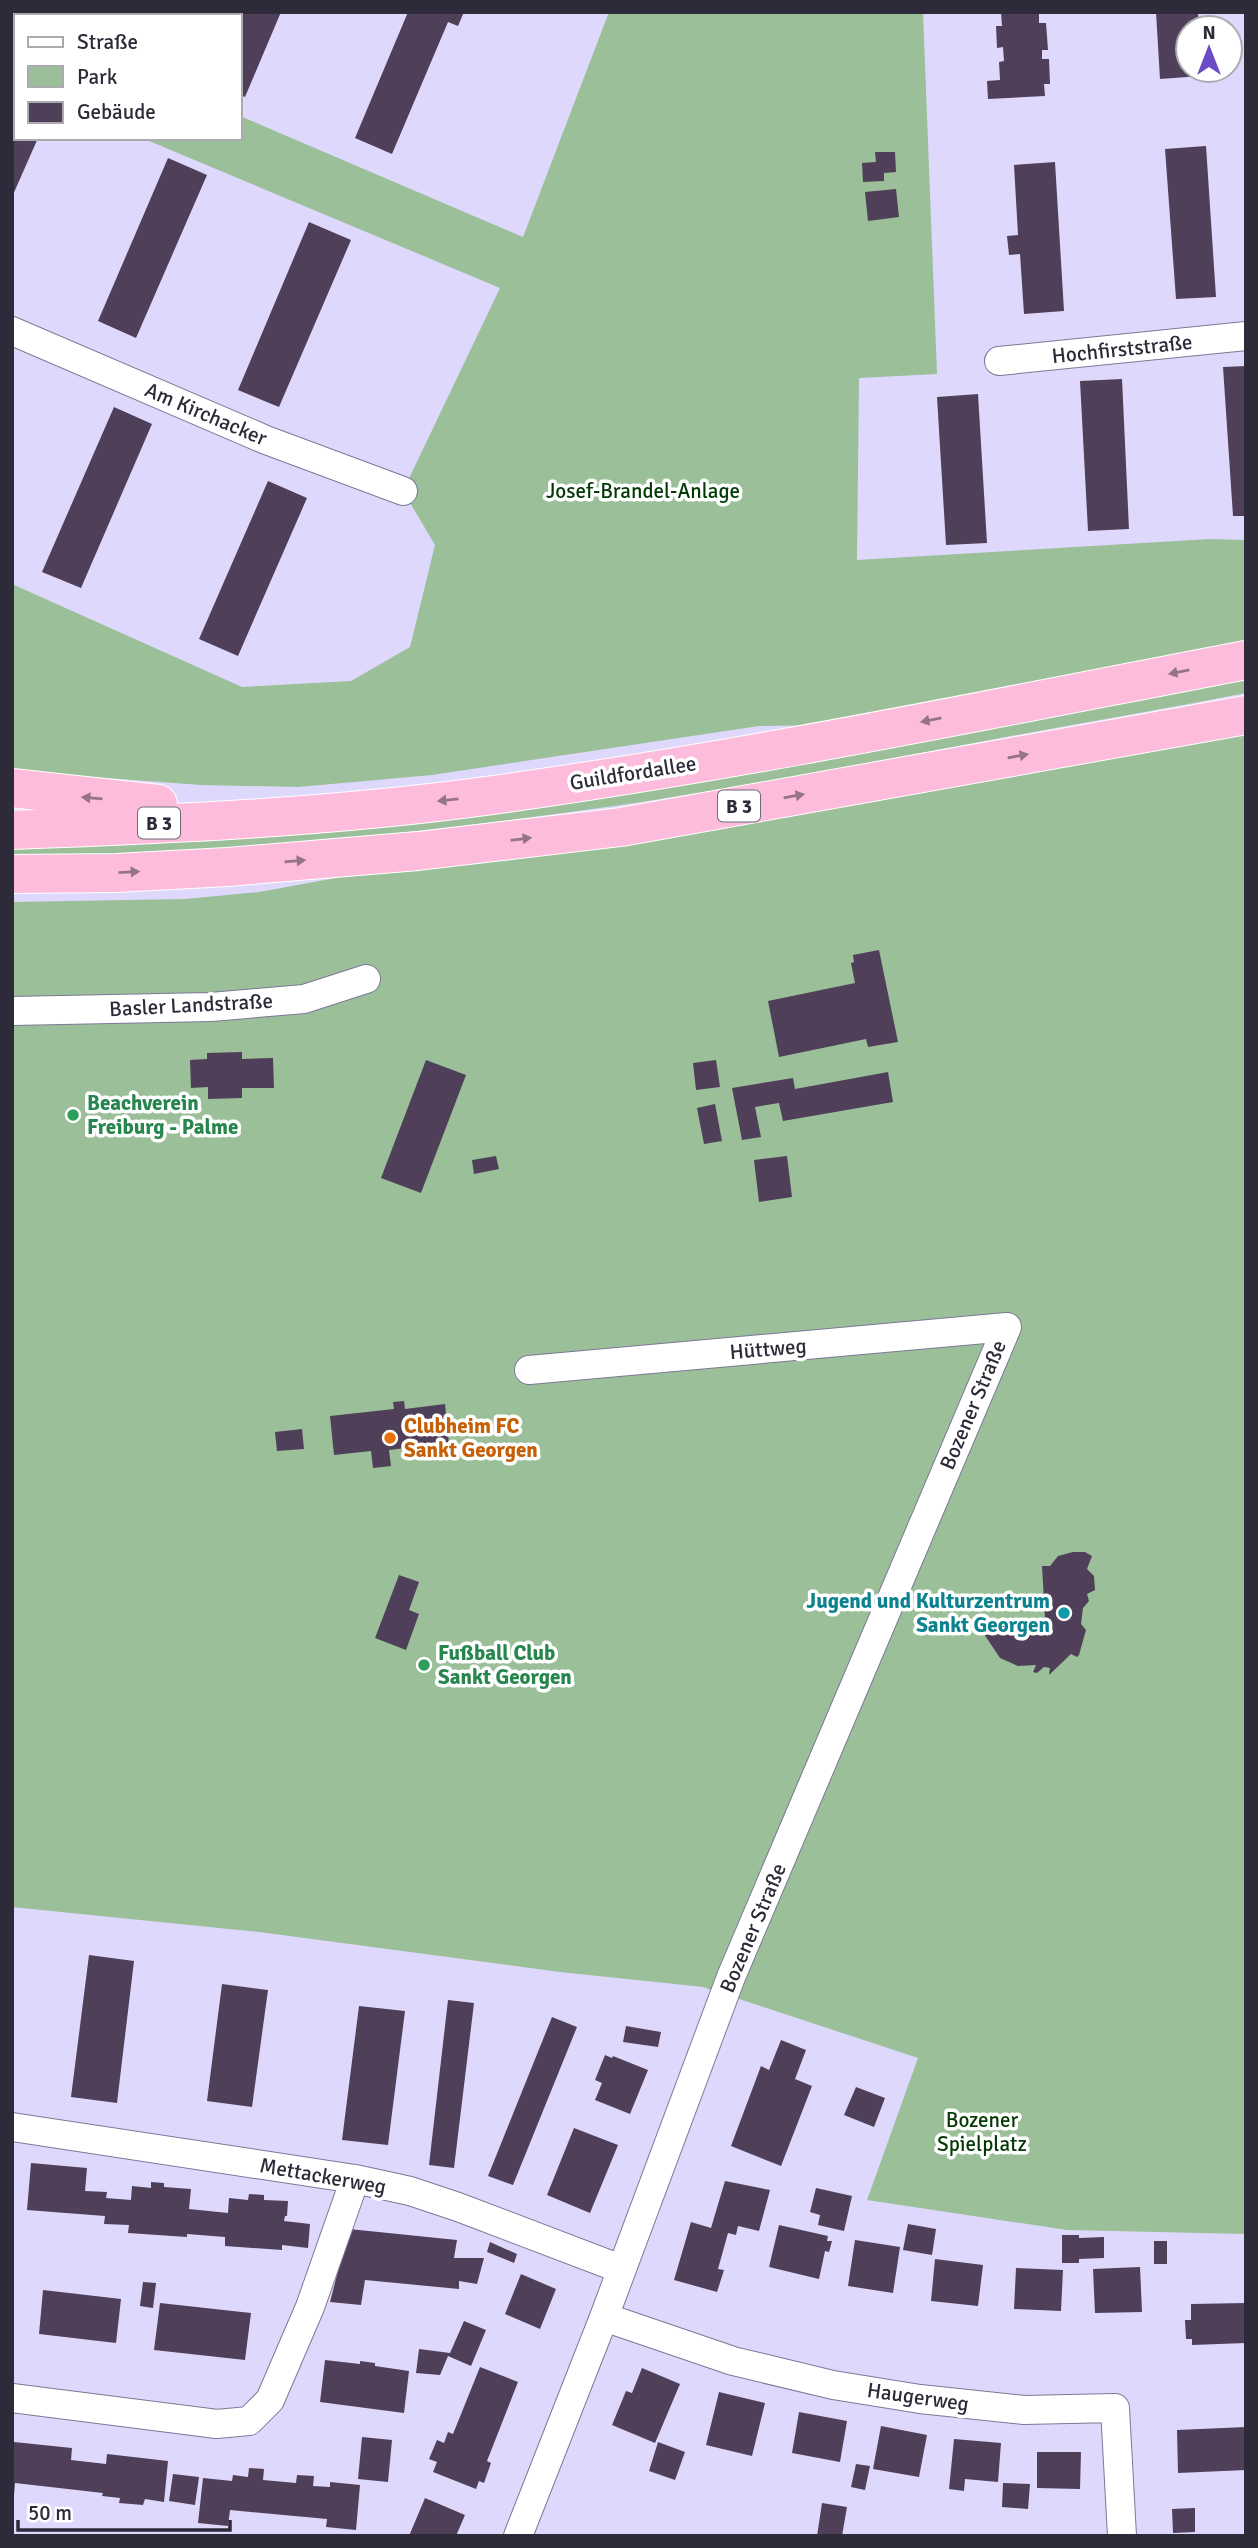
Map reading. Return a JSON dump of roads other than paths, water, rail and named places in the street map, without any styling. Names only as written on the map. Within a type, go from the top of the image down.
[{"type":"highway","name":"Guildfordallee","points":[[12,830],[306,816],[493,795],[786,747],[1246,660]]},
{"type":"highway","name":"B 3","points":[[12,874],[116,873],[227,867],[418,851],[621,827],[1246,715]]},
{"type":"highway","points":[[12,788],[306,816]]},
{"type":"street","name":"Am Kirchacker","points":[[12,331],[266,440],[403,491]]},
{"type":"street","name":"Hochfirststraße","points":[[999,361],[1246,336]]},
{"type":"street","name":"Basler Landstraße","points":[[12,1011],[211,1006],[304,999],[366,979]]},
{"type":"street","name":"Hüttweg","points":[[529,1370],[1007,1327]]},
{"type":"street","name":"Bozener Straße","points":[[518,2536],[732,1977],[1007,1327]]},
{"type":"street","name":"Mettackerweg","points":[[12,2127],[355,2179],[410,2191],[621,2269]]},
{"type":"street","points":[[12,2398],[218,2424],[249,2421],[270,2400],[310,2307],[355,2179]]},
{"type":"street","name":"Haugerweg","points":[[604,2317],[733,2361],[833,2385],[920,2399],[1024,2410],[1115,2408],[1122,2536]]},
{"type":"place","name":"Beachverein Freiburg - Palme","points":[[73,1115]]},
{"type":"place","name":"Clubheim FC Sankt Georgen","points":[[390,1438]]},
{"type":"place","name":"Jugend und Kulturzentrum Sankt Georgen","points":[[1064,1613]]},
{"type":"place","name":"Fußball Club Sankt Georgen","points":[[424,1665]]},
{"type":"park label","name":"Josef-Brandel-Anlage","points":[[643,491]]},
{"type":"park label","name":"Bozener Spielplatz","points":[[982,2132]]}]
